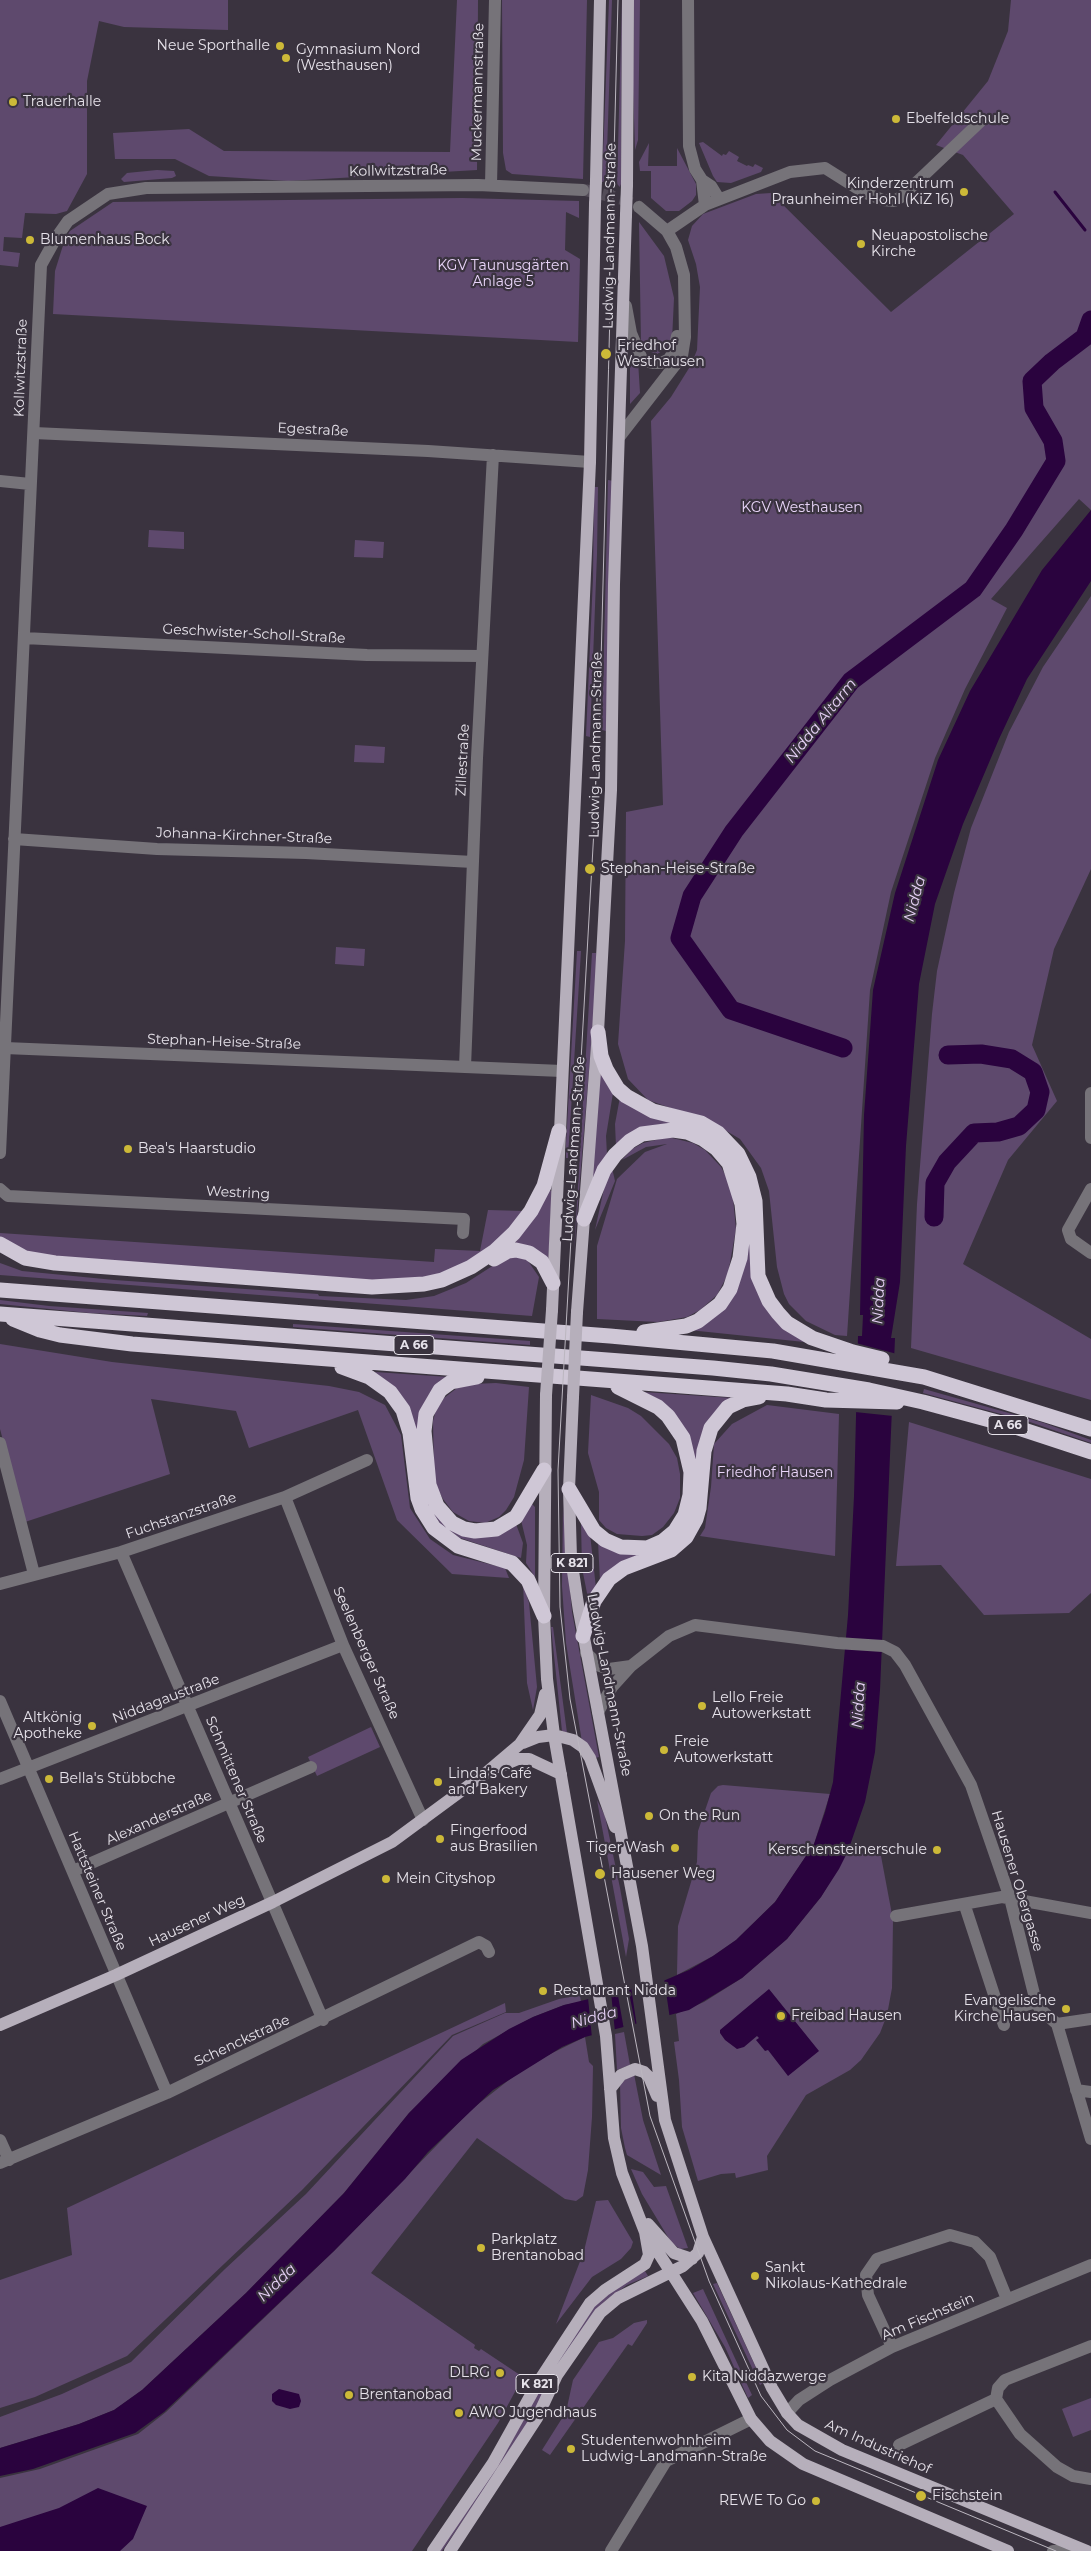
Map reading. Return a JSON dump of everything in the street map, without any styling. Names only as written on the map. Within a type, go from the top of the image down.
[{"type":"highway","points":[[598,1032],[601,1056],[606,1069],[618,1089],[626,1096],[653,1111],[689,1119],[710,1128],[728,1142],[738,1154],[749,1177],[755,1201],[756,1264],[763,1289],[769,1301],[787,1322],[812,1338],[890,1360],[924,1377]]},
{"type":"highway","points":[[0,1244],[25,1258],[55,1263],[372,1287],[424,1284],[456,1274],[471,1266],[495,1251],[514,1233],[531,1211],[544,1186],[559,1131]]},
{"type":"highway","points":[[584,1219],[604,1170],[615,1155],[630,1141],[656,1131],[687,1132],[703,1139],[717,1149],[729,1163],[736,1180],[742,1204],[744,1224],[740,1258],[730,1289],[720,1304],[709,1314],[686,1326],[610,1336]]},
{"type":"highway","points":[[0,1255],[23,1264],[55,1269],[391,1292],[442,1285],[474,1272],[508,1251],[516,1250],[535,1256],[546,1268],[553,1283]]},
{"type":"highway","name":"A 66","points":[[0,1290],[717,1345],[828,1360],[924,1377],[1091,1429]]},
{"type":"highway","points":[[0,1314],[40,1330],[60,1335],[132,1344],[788,1394],[826,1400],[923,1402]]},
{"type":"highway","name":"A 66","points":[[0,1314],[713,1368],[826,1382],[923,1402],[1012,1426],[1091,1452]]},
{"type":"highway","points":[[324,1360],[369,1377],[390,1392],[403,1410],[410,1433],[418,1498],[429,1521],[442,1535],[458,1546],[512,1563],[528,1580],[544,1616]]},
{"type":"highway","points":[[510,1374],[466,1378],[451,1382],[440,1390],[432,1402],[426,1414],[424,1431],[429,1486],[432,1497],[443,1515],[464,1528],[474,1531],[496,1529],[516,1517],[544,1470]]},
{"type":"highway","points":[[569,1489],[594,1531],[605,1540],[621,1547],[647,1548],[663,1541],[675,1531],[685,1515],[690,1495],[690,1472],[687,1449],[676,1426],[658,1407],[647,1399],[603,1381]]},
{"type":"highway","points":[[583,1636],[594,1600],[610,1579],[624,1568],[671,1550],[692,1528],[702,1495],[706,1442],[715,1421],[728,1408],[743,1400],[788,1394]]},
{"type":"main road","name":"Ludwig-Landmann-Straße","points":[[433,2551],[492,2463],[537,2384],[590,2303],[605,2290],[645,2264],[649,2253],[634,2202],[619,2164],[614,2138],[606,2036],[554,1735],[547,1679],[544,1616],[546,1395],[552,1310],[590,462],[600,0]]},
{"type":"main road","name":"Ludwig-Landmann-Straße","points":[[628,0],[625,299],[614,584],[612,790],[598,1032],[577,1312],[569,1489],[571,1558],[586,1653],[645,1963],[665,2120],[703,2237]]},
{"type":"main road","points":[[520,1744],[540,1715],[547,1679]]},
{"type":"main road","points":[[520,1744],[538,1737],[554,1735],[579,1743],[590,1758],[625,1852]]},
{"type":"main road","name":"Hausener Weg","points":[[0,2024],[116,1975],[273,1902],[392,1842],[487,1772],[520,1744]]},
{"type":"main road","points":[[487,1772],[506,1763],[529,1759],[561,1774]]},
{"type":"main road","points":[[610,2089],[626,2071],[635,2069],[644,2072],[653,2087],[665,2120]]},
{"type":"main road","points":[[634,2202],[667,2246],[682,2257],[692,2259]]},
{"type":"main road","name":"Ludwig-Landmann-Straße","points":[[644,2232],[673,2273]]},
{"type":"main road","name":"K 821","points":[[451,2550],[537,2418],[557,2376],[600,2313],[618,2298],[673,2273],[692,2259],[701,2249],[703,2237]]},
{"type":"main road","name":"Am Industriehof","points":[[703,2237],[772,2388],[787,2414],[798,2425],[828,2444],[1087,2551]]},
{"type":"main road","points":[[673,2273],[727,2366],[751,2419],[770,2441],[803,2464],[1008,2551]]},
{"type":"street","name":"Muckermannstraße","points":[[491,185],[494,0]]},
{"type":"street","points":[[688,0],[689,146],[695,169],[702,180],[712,186],[719,199]]},
{"type":"street","points":[[667,231],[704,205],[790,172],[825,168],[863,192],[884,200],[894,201],[901,197],[980,121]]},
{"type":"street","points":[[702,180],[704,205]]},
{"type":"street","name":"Kollwitzstraße","points":[[5,1048],[41,265],[68,221],[108,194],[146,188],[491,185],[583,190]]},
{"type":"street","points":[[620,436],[682,356],[686,337],[682,263],[667,231],[640,207]]},
{"type":"street","points":[[625,299],[631,333],[642,359],[652,363],[661,363],[669,359],[674,351],[684,302]]},
{"type":"street","name":"Egestraße","points":[[34,433],[493,455],[590,462]]},
{"type":"street","name":"Zillestraße","points":[[465,1067],[482,656],[493,455]]},
{"type":"street","points":[[0,481],[30,484]]},
{"type":"street","name":"Geschwister-Scholl-Straße","points":[[24,638],[367,655],[482,656]]},
{"type":"street","name":"Johanna-Kirchner-Straße","points":[[14,839],[123,847],[306,853],[473,862]]},
{"type":"street","points":[[0,1153],[5,1048]]},
{"type":"street","name":"Stephan-Heise-Straße","points":[[5,1048],[562,1071]]},
{"type":"street","points":[[1091,1093],[1091,1138]]},
{"type":"street","name":"Westring","points":[[0,1189],[8,1196],[464,1219],[463,1233]]},
{"type":"street","points":[[1091,1189],[1070,1225],[1069,1235],[1071,1239],[1091,1252]]},
{"type":"street","points":[[0,1443],[34,1574]]},
{"type":"street","name":"Fuchstanzstraße","points":[[0,1584],[121,1552],[285,1497],[367,1460]]},
{"type":"street","name":"Seelenberger Straße","points":[[285,1497],[343,1646],[423,1820]]},
{"type":"street","name":"Schmittener Straße","points":[[121,1552],[323,2020]]},
{"type":"street","name":"Hausener Obergasse","points":[[631,1666],[669,1636],[695,1625],[844,1644],[883,1646],[895,1652],[905,1665],[971,1785],[1010,1898],[1036,2002],[1040,2009],[1057,2024]]},
{"type":"street","name":"Niddagaustraße","points":[[0,1779],[343,1646]]},
{"type":"street","points":[[586,1653],[600,1666],[609,1670],[631,1666]]},
{"type":"street","points":[[598,1712],[612,1687],[631,1666]]},
{"type":"street","name":"Hattsteiner Straße","points":[[0,1701],[167,2093]]},
{"type":"street","name":"Alexanderstraße","points":[[73,1871],[311,1767]]},
{"type":"street","points":[[896,1916],[965,1906],[1002,1897],[1091,1913]]},
{"type":"street","points":[[965,1906],[1002,2019],[1036,2002]]},
{"type":"street","name":"Schenckstraße","points":[[4,2162],[167,2093],[323,2020],[479,1942],[486,1946],[489,1952]]},
{"type":"street","points":[[1091,2019],[1057,2024],[1091,2140]]},
{"type":"street","points":[[1076,2090],[1091,2092]]},
{"type":"street","points":[[0,2140],[4,2162]]},
{"type":"street","points":[[892,2347],[868,2295],[866,2275],[877,2259],[950,2235],[976,2242],[990,2258],[1006,2299]]},
{"type":"street","name":"Am Fischstein","points":[[787,2414],[799,2400],[830,2380],[892,2347],[1091,2266]]},
{"type":"street","points":[[1091,2346],[1005,2380],[998,2388],[996,2398],[1020,2434],[1057,2467],[1073,2476],[1091,2479]]},
{"type":"street","points":[[899,2445],[996,2398]]},
{"type":"street","points":[[611,2551],[666,2461],[751,2419]]},
{"type":"street","points":[[1041,2532],[1053,2551],[1076,2551]]},
{"type":"green space","points":[[0,0],[228,0],[228,30],[124,27],[99,21],[87,81],[87,174],[67,211],[56,214],[25,213],[22,238],[4,237],[3,251],[20,253],[18,267],[0,265]]},
{"type":"green space","points":[[457,0],[478,0],[477,170],[288,181],[209,176],[175,159],[115,159],[113,133],[189,129],[224,151],[450,152]]},
{"type":"green space","points":[[502,0],[587,0],[583,179],[512,174],[506,170],[503,153]]},
{"type":"green space","points":[[609,0],[612,0],[606,182],[602,182]]},
{"type":"green space","points":[[622,0],[621,184],[620,187],[617,184]]},
{"type":"green space","points":[[634,0],[640,0],[638,140],[635,150],[633,85]]},
{"type":"green space","name":"KGV Westhausen","points":[[1011,0],[1091,0],[1091,510],[1079,499],[991,599],[1007,608],[965,689],[935,758],[891,892],[870,990],[847,1336],[835,1335],[806,1321],[789,1304],[784,1294],[777,1267],[769,1191],[761,1168],[740,1139],[713,1123],[648,1100],[628,1079],[618,1044],[625,941],[626,812],[663,805],[651,421],[671,397],[691,365],[697,350],[700,287],[696,264],[688,240],[692,226],[703,214],[756,194],[771,193],[891,312],[1014,214],[963,155],[936,145],[988,81],[1008,31]]},
{"type":"green space","points":[[703,142],[722,156],[723,154],[726,155],[729,151],[739,157],[737,161],[747,166],[753,167],[755,164],[763,168],[761,172],[731,183],[717,182],[699,143]]},
{"type":"green space","points":[[649,143],[648,166],[677,166],[677,148],[696,184],[696,195],[692,201],[679,211],[666,211],[651,198],[651,171],[640,171],[639,162]]},
{"type":"green space","points":[[157,170],[174,171],[176,176],[172,178],[124,182],[121,179],[127,173]]},
{"type":"green space","name":"KGV Taunusgärten Anlage 5","points":[[462,198],[579,201],[579,218],[566,212],[565,250],[580,259],[578,342],[53,314],[55,271],[65,239],[70,231],[113,202]]},
{"type":"green space","points":[[639,222],[664,256],[674,298],[672,340],[668,348],[657,354],[645,350],[641,344]]},
{"type":"green space","points":[[630,354],[638,361],[640,393],[630,404]]},
{"type":"green space","points":[[608,480],[614,481],[606,731],[602,730]]},
{"type":"green space","points":[[594,487],[598,487],[597,554],[590,737],[586,736],[593,578]]},
{"type":"green space","points":[[149,530],[184,532],[184,549],[148,547]]},
{"type":"green space","points":[[355,540],[384,542],[383,558],[354,557]]},
{"type":"green space","points":[[1091,596],[1091,869],[1054,949],[1032,1045],[1057,1101],[1008,1160],[963,1264],[1091,1339],[1091,1400],[911,1348],[917,1204],[932,1014],[937,971],[954,893],[971,828],[1009,732],[1043,667]]},
{"type":"green space","points":[[355,745],[385,747],[384,763],[354,762]]},
{"type":"green space","points":[[336,947],[365,949],[364,966],[335,964]]},
{"type":"green space","points":[[577,951],[581,951],[568,1158],[566,1158],[566,1143]]},
{"type":"green space","points":[[592,953],[596,953],[597,974],[574,1252]]},
{"type":"green space","points":[[600,1071],[613,1093],[606,1136],[607,1155],[592,1180]]},
{"type":"green space","points":[[620,1097],[640,1111],[690,1123],[710,1132],[734,1156],[744,1176],[750,1198],[752,1264],[757,1286],[766,1304],[782,1324],[814,1343],[689,1330],[709,1320],[725,1306],[740,1278],[748,1233],[744,1189],[737,1169],[726,1152],[708,1135],[689,1127],[668,1124],[655,1125],[636,1132],[616,1146],[615,1124]]},
{"type":"green space","points":[[668,1137],[693,1143],[705,1150],[721,1167],[727,1178],[733,1198],[736,1229],[728,1274],[717,1295],[700,1310],[687,1317],[658,1322],[597,1319],[597,1246],[617,1179],[645,1152],[667,1144],[646,1147],[622,1160],[632,1149],[643,1143]]},
{"type":"green space","points":[[612,1168],[615,1181],[595,1230],[605,1184]]},
{"type":"green space","points":[[548,1190],[552,1191],[548,1265],[512,1247],[529,1224]]},
{"type":"green space","points":[[488,1210],[524,1211],[490,1250],[458,1269],[399,1284],[31,1256],[0,1237],[0,1233],[434,1262],[435,1249],[480,1251]]},
{"type":"green space","points":[[508,1256],[521,1257],[528,1261],[539,1277],[532,1316],[0,1275],[0,1263],[22,1271],[114,1280],[318,1294],[319,1296],[406,1300],[434,1296],[466,1283]]},
{"type":"green space","points":[[0,1300],[49,1306],[148,1313],[147,1316],[89,1313],[0,1304]]},
{"type":"green space","points":[[293,1324],[530,1341],[530,1345],[293,1327]]},
{"type":"green space","points":[[0,1344],[112,1362],[329,1386],[359,1392],[385,1405],[401,1435],[410,1508],[430,1539],[453,1555],[505,1568],[509,1578],[452,1574],[397,1520],[358,1410],[249,1448],[236,1411],[151,1399],[170,1474],[25,1522],[0,1429]]},
{"type":"green space","points":[[375,1372],[449,1377],[420,1435],[448,1524],[516,1524],[523,1543],[521,1558],[460,1538],[441,1525],[425,1501],[418,1447]]},
{"type":"green space","points":[[496,1383],[529,1387],[524,1460],[514,1497],[506,1510],[499,1517],[485,1523],[469,1521],[453,1512],[437,1488],[434,1473],[433,1421],[436,1410],[444,1398],[457,1388],[473,1384]]},
{"type":"green space","points":[[924,1389],[1044,1423],[1091,1440],[1091,1443],[1027,1421],[923,1393]]},
{"type":"green space","points":[[643,1392],[733,1398],[717,1410],[704,1430],[699,1452],[696,1506],[686,1530],[668,1547],[623,1564],[600,1582],[598,1541],[608,1548],[620,1552],[643,1554],[656,1551],[677,1536],[690,1514],[694,1501],[695,1466],[687,1433],[672,1411]]},
{"type":"green space","points":[[591,1395],[628,1408],[641,1416],[669,1444],[677,1458],[680,1474],[680,1498],[674,1513],[663,1527],[652,1535],[617,1534],[606,1528],[599,1520],[599,1492],[588,1453]]},
{"type":"green space","name":"Friedhof Hausen","points":[[767,1405],[839,1414],[835,1556],[700,1536],[705,1528],[711,1487],[714,1444],[732,1424]]},
{"type":"green space","points":[[909,1422],[1091,1479],[1091,1593],[1069,1613],[984,1615],[941,1565],[896,1566]]},
{"type":"green space","points":[[532,1504],[535,1507],[535,1577],[526,1563],[527,1545],[521,1520]]},
{"type":"green space","points":[[563,1508],[572,1612],[599,1757],[595,1758],[582,1742],[566,1643],[562,1586]]},
{"type":"green space","points":[[581,1523],[590,1534],[596,1588],[588,1598],[582,1568]]},
{"type":"green space","points":[[523,1582],[529,1603],[537,1687],[533,1710],[527,1683]]},
{"type":"green space","points":[[551,1627],[553,1627],[567,1733],[562,1731]]},
{"type":"green space","points":[[371,1727],[380,1747],[317,1776],[308,1757]]},
{"type":"green space","points":[[718,1786],[830,1794],[814,1844],[775,1902],[736,1940],[713,1956],[677,1975],[678,1926],[697,1862],[698,1831],[711,1793]]},
{"type":"green space","points":[[597,1800],[605,1816],[620,1888],[629,1939],[626,1957]]},
{"type":"green space","name":"Freibad Hausen","points":[[848,1851],[881,1856],[893,1920],[892,1988],[887,2015],[880,2033],[861,2060],[850,2070],[806,2095],[767,2156],[768,2170],[736,2178],[735,2173],[721,2174],[698,2181],[682,2127],[674,2042],[679,2041],[676,2014],[704,2002],[742,1978],[787,1939],[821,1897]]},
{"type":"green space","points":[[580,1995],[581,2002],[564,2005],[533,2017],[483,2044],[409,2113],[344,2193],[246,2293],[142,2390],[114,2410],[79,2424],[0,2448],[0,2417],[62,2394],[131,2362],[225,2269],[306,2194],[453,2036],[505,2013],[519,2013],[559,1999]]},
{"type":"green space","points":[[505,2003],[506,2012],[452,2035],[302,2190],[127,2356],[35,2397],[0,2408],[0,2280],[72,2255],[67,2208]]},
{"type":"green space","points":[[624,2032],[630,2065],[617,2070],[615,2034]]},
{"type":"green space","name":"Brentanobad","points":[[585,2037],[589,2062],[593,2066],[588,2170],[583,2196],[576,2201],[565,2199],[477,2138],[371,2273],[475,2345],[474,2348],[479,2351],[481,2349],[523,2377],[498,2423],[412,2551],[0,2551],[0,2478],[40,2469],[138,2434],[166,2412],[334,2251],[472,2109],[519,2072],[542,2058]]},
{"type":"green space","points":[[634,2074],[643,2120],[661,2175],[627,2155],[625,2148],[621,2128],[620,2083]]},
{"type":"green space","points":[[631,2169],[643,2172],[654,2187],[666,2186],[688,2248],[680,2249],[671,2242],[642,2194]]},
{"type":"green space","points":[[608,2200],[633,2242],[631,2248],[621,2259],[592,2277],[556,2324],[584,2251],[596,2201]]},
{"type":"green space","points":[[645,2271],[648,2276],[627,2285],[604,2302],[512,2449],[442,2551],[437,2551],[589,2313],[604,2294]]},
{"type":"green space","points":[[717,2283],[763,2383],[760,2385],[713,2284]]},
{"type":"green space","points":[[703,2289],[752,2395],[748,2398],[725,2347],[693,2293]]},
{"type":"green space","points":[[647,2320],[632,2346],[628,2344],[550,2455],[542,2450],[566,2412],[573,2380],[599,2342],[613,2338],[634,2323]]},
{"type":"green space","points":[[1091,2398],[1091,2430],[1073,2437],[1062,2409]]},
{"type":"water","name":"Nidda","points":[[1091,510],[1091,581],[1027,679],[999,739],[963,824],[935,904],[919,984],[906,1146],[900,1282],[891,1338],[895,1338],[880,1690],[875,1752],[865,1802],[848,1851],[839,1869],[821,1897],[787,1939],[742,1978],[689,2010],[585,2037],[562,2047],[493,2090],[428,2152],[405,2179],[334,2251],[164,2412],[135,2433],[33,2469],[0,2476],[0,2448],[79,2424],[114,2410],[142,2390],[246,2293],[344,2193],[409,2113],[461,2060],[509,2029],[533,2017],[564,2005],[663,1981],[689,1970],[713,1956],[736,1940],[775,1902],[814,1844],[833,1782],[848,1615],[854,1496],[858,1336],[862,1336],[863,1315],[860,1315],[864,1115],[873,990],[895,893],[938,760],[970,691],[1042,570]]},
{"type":"water","points":[[769,1989],[819,2051],[788,2076],[768,2050],[765,2051],[756,2040],[759,2038],[757,2036],[744,2047],[737,2049],[725,2040],[720,2033],[720,2030]]},
{"type":"water","points":[[279,2389],[299,2394],[301,2401],[299,2407],[290,2409],[276,2405],[272,2401],[272,2394]]},
{"type":"water","points":[[98,2488],[147,2506],[133,2539],[120,2551],[0,2551],[0,2527],[59,2508]]},
{"type":"pier","points":[[856,1343],[897,1354],[893,1416],[855,1412]]},
{"type":"pier","points":[[664,1978],[670,2019],[637,2027],[631,1987]]},
{"type":"pier","points":[[628,1988],[636,2027],[624,2030],[617,1990]]},
{"type":"pier","points":[[611,1992],[615,2032],[592,2038],[588,1998]]},
{"type":"waterway","points":[[1055,192],[1085,230]]},
{"type":"waterway","name":"Nidda Altarm","points":[[843,1048],[731,1010],[680,938],[692,896],[734,831],[851,681],[973,589],[1014,530],[1056,461],[1053,441],[1034,408],[1032,381],[1052,362],[1085,337],[1091,320]]},
{"type":"waterway","name":"Nidda Altarm","points":[[934,1217],[935,1183],[947,1162],[974,1133],[998,1132],[1019,1126],[1036,1110],[1040,1092],[1033,1072],[1012,1059],[981,1054],[948,1055]]},
{"type":"tunnel","points":[[585,190],[622,199],[639,207]]},
{"type":"tram line","points":[[618,0],[599,740],[558,1470],[560,1607],[570,1699],[650,2116],[709,2281],[761,2396],[787,2430],[815,2451],[1056,2551]]},
{"type":"place","name":"Neue Sporthalle","points":[[280,46]]},
{"type":"place","name":"Gymnasium Nord (Westhausen)","points":[[286,58]]},
{"type":"place","name":"Trauerhalle","points":[[13,102]]},
{"type":"place","name":"Ebelfeldschule","points":[[896,119]]},
{"type":"place","name":"Kinderzentrum Praunheimer Hohl (KiZ 16)","points":[[964,192]]},
{"type":"place","name":"Blumenhaus Bock","points":[[30,240]]},
{"type":"place","name":"Neuapostolische Kirche","points":[[861,244]]},
{"type":"place","name":"Friedhof Westhausen","points":[[606,354]]},
{"type":"place","name":"Stephan-Heise-Straße","points":[[590,869]]},
{"type":"place","name":"Bea's Haarstudio","points":[[128,1149]]},
{"type":"place","name":"Lello Freie Autowerkstatt","points":[[702,1706]]},
{"type":"place","name":"Altkönig Apotheke","points":[[92,1726]]},
{"type":"place","name":"Freie Autowerkstatt","points":[[664,1750]]},
{"type":"place","name":"Bella's Stübbche","points":[[49,1779]]},
{"type":"place","name":"Linda‘s Café and Bakery","points":[[438,1782]]},
{"type":"place","name":"On the Run","points":[[649,1816]]},
{"type":"place","name":"Fingerfood aus Brasilien","points":[[440,1839]]},
{"type":"place","name":"Tiger Wash","points":[[675,1848]]},
{"type":"place","name":"Kerschensteinerschule","points":[[937,1850]]},
{"type":"place","name":"Hausener Weg","points":[[600,1874]]},
{"type":"place","name":"Mein Cityshop","points":[[386,1879]]},
{"type":"place","name":"Restaurant Nidda","points":[[543,1991]]},
{"type":"place","name":"Evangelische Kirche Hausen","points":[[1066,2009]]},
{"type":"place","name":"Freibad Hausen","points":[[781,2016]]},
{"type":"place","name":"Parkplatz Brentanobad","points":[[481,2248]]},
{"type":"place","name":"Sankt Nikolaus-Kathedrale","points":[[755,2276]]},
{"type":"place","name":"DLRG","points":[[500,2373]]},
{"type":"place","name":"Kita Niddazwerge","points":[[692,2377]]},
{"type":"place","name":"Brentanobad","points":[[349,2395]]},
{"type":"place","name":"AWO Jugendhaus","points":[[459,2413]]},
{"type":"place","name":"Studentenwohnheim Ludwig-Landmann-Straße","points":[[571,2449]]},
{"type":"place","name":"Fischstein","points":[[921,2496]]},
{"type":"place","name":"REWE To Go","points":[[816,2501]]}]
